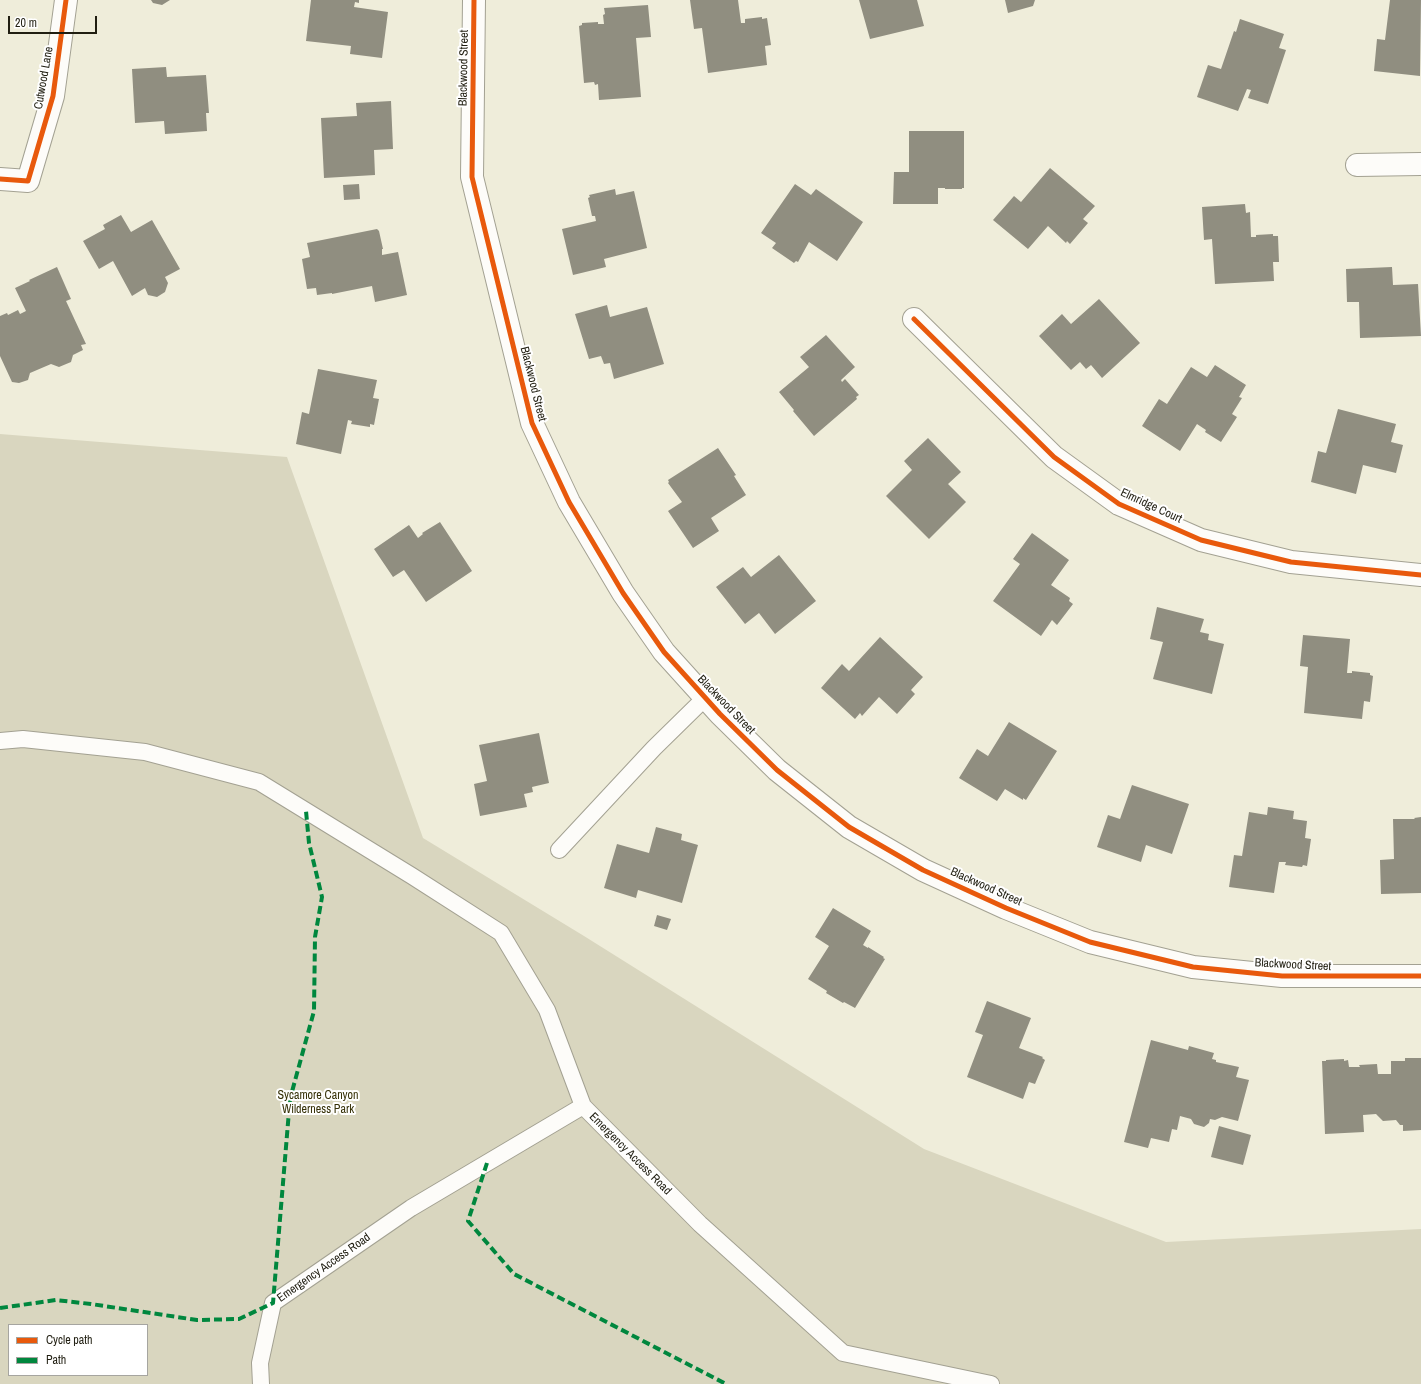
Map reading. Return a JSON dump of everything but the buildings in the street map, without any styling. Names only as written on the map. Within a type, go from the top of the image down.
[{"type":"street","name":"Cutwood Lane","points":[[0,179],[28,181],[53,96],[66,0]]},
{"type":"street","name":"Blackwood Street","points":[[474,0],[472,177],[532,423],[569,502],[622,593],[664,652],[720,714],[777,770],[849,827],[923,870],[1006,908],[1090,942],[1193,967],[1282,976],[1421,976]]},
{"type":"street","points":[[1357,165],[1421,164]]},
{"type":"street","name":"Elmridge Court","points":[[914,319],[1054,457],[1119,504],[1201,540],[1291,562],[1421,575]]},
{"type":"lane","points":[[559,850],[654,748],[705,698]]},
{"type":"lane","points":[[0,741],[23,739],[145,752],[259,782],[419,880],[501,933],[547,1010],[583,1106]]},
{"type":"lane","name":"Emergency Access Road","points":[[261,1384],[260,1363],[273,1303],[410,1208],[583,1106],[700,1224],[843,1353],[992,1384]]},
{"type":"green space","name":"Sycamore Canyon Wilderness Park","points":[[0,434],[287,457],[423,838],[584,936],[924,1149],[1166,1242],[1421,1229],[1421,1384],[0,1384]]},
{"type":"marked path","points":[[0,1308],[56,1300],[197,1320],[239,1319],[273,1303],[290,1099],[314,1011],[315,937],[322,897],[309,843],[306,811]]},
{"type":"marked path","points":[[487,1163],[468,1221],[514,1274],[726,1384]]},
{"type":"cycle path","points":[[0,179],[28,181],[53,96],[66,0]]},
{"type":"cycle path","points":[[474,0],[472,177],[532,423],[569,502],[623,593],[664,652],[720,714],[777,770],[849,827],[923,870],[1006,908],[1090,942],[1193,967],[1282,976],[1421,976]]},
{"type":"cycle path","points":[[914,319],[1054,457],[1119,504],[1201,540],[1291,562],[1421,575]]}]
